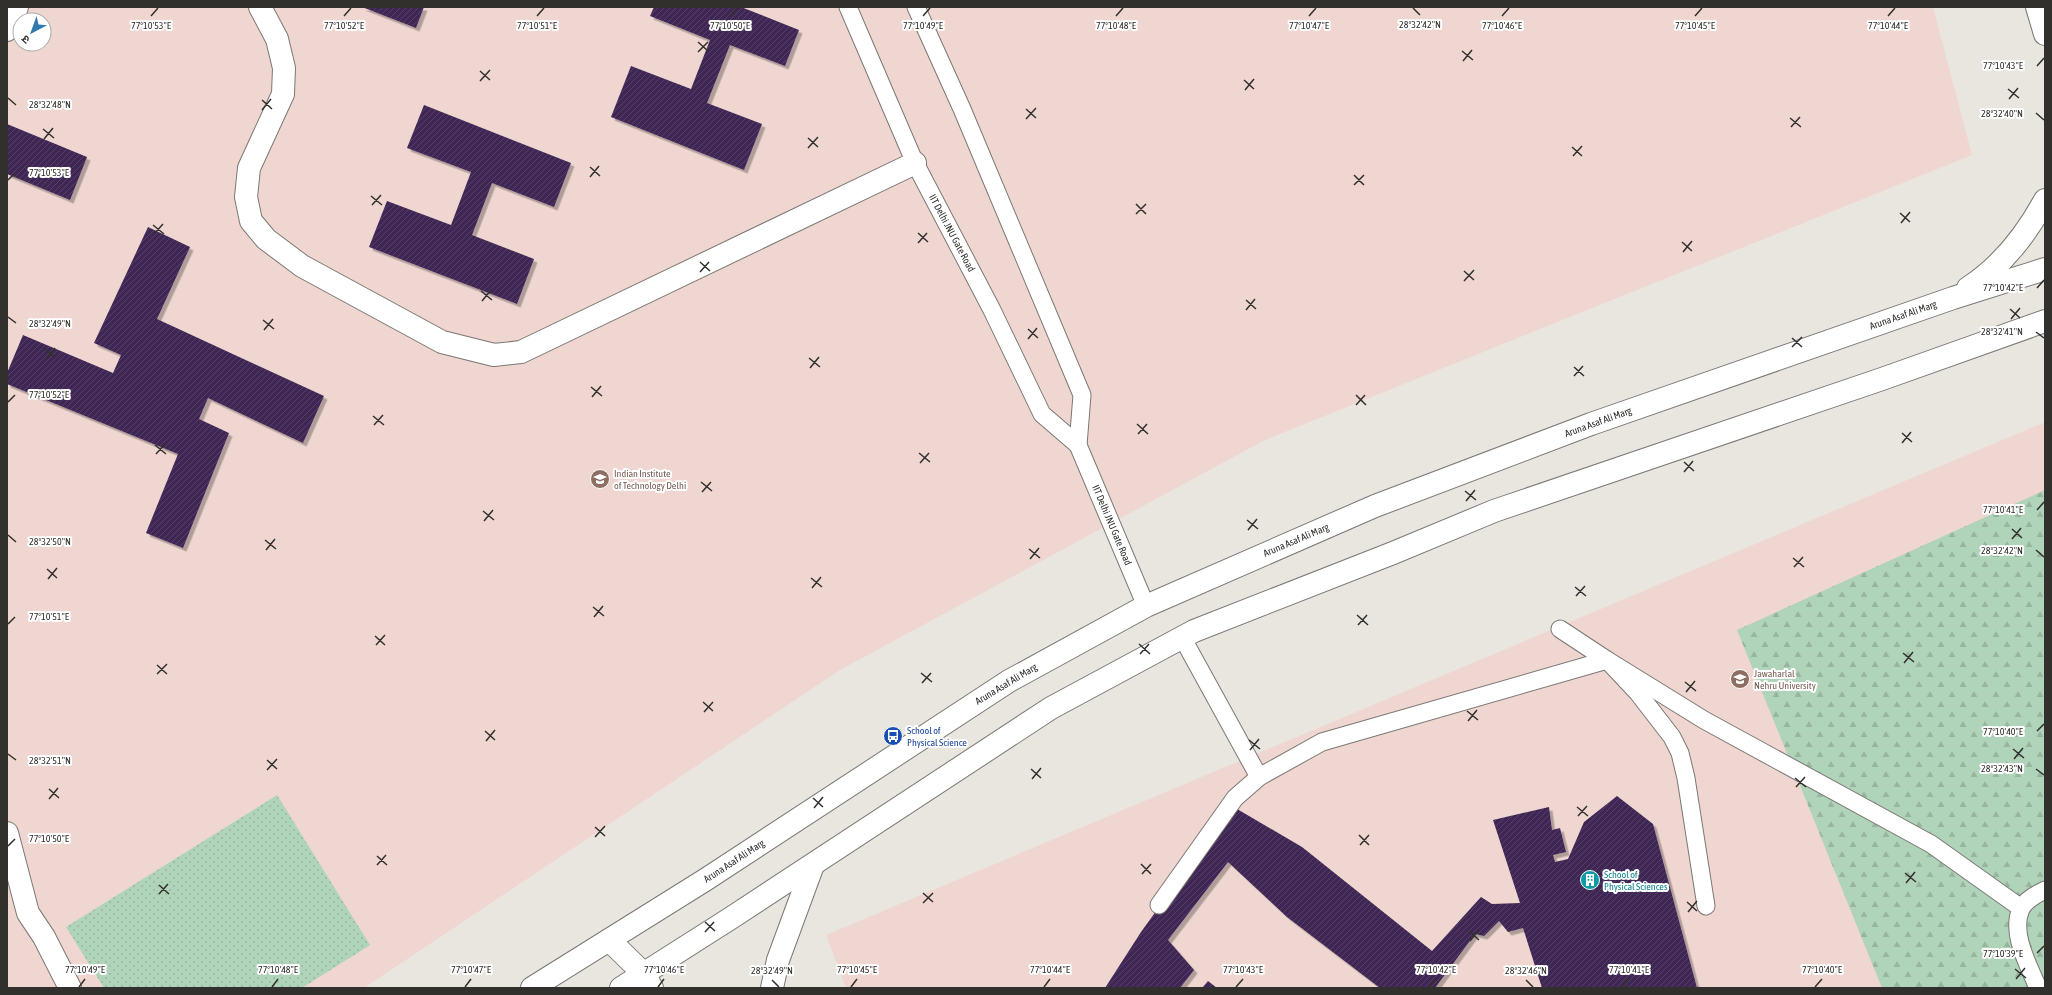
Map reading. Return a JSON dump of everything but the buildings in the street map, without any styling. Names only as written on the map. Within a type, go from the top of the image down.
[{"type":"main road","points":[[7,30],[17,7]]},
{"type":"main road","points":[[260,7],[277,39],[284,68],[283,94],[249,168],[246,197],[251,221],[266,239],[302,266],[442,342],[494,355],[521,352],[915,163]]},
{"type":"main road","points":[[2037,7],[2045,34]]},
{"type":"main road","points":[[1953,298],[1977,282],[2009,253],[2030,225],[2045,200]]},
{"type":"main road","name":"Aruna Asaf Ali Marg","points":[[532,988],[705,880],[1009,681],[1146,606],[1390,501],[1591,424],[1953,298],[2045,269]]},
{"type":"main road","points":[[609,940],[624,987],[648,981],[813,865],[1051,708],[1194,631],[1393,553],[1494,511],[2045,322]]},
{"type":"main road","points":[[7,832],[28,913],[44,937],[70,988]]},
{"type":"main road","points":[[772,988],[778,960],[813,865]]},
{"type":"main road","points":[[609,940],[648,981]]},
{"type":"lane","name":"IIT Delhi JNU Gate Road","points":[[848,7],[915,163],[992,310],[1042,414],[1078,445],[1146,606]]},
{"type":"lane","name":"IIT Delhi JNU Gate Road","points":[[916,7],[962,109],[1082,395],[1078,445]]},
{"type":"lane","points":[[1560,629],[1704,720],[1931,844],[2021,908]]},
{"type":"lane","points":[[1182,638],[1259,777]]},
{"type":"lane","points":[[1159,904],[1235,798],[1259,777],[1322,742],[1607,660]]},
{"type":"lane","points":[[1607,660],[1638,694],[1672,737],[1680,753],[1686,778],[1706,906]]},
{"type":"lane","points":[[2038,988],[2025,956],[2017,929],[2021,908],[2032,897],[2045,890]]},
{"type":"shaded area","name":"Indian Institute of Technology Delhi","points":[[7,7],[1933,7],[1972,155],[1265,440],[840,670],[364,988],[7,988]]},
{"type":"shaded area","name":"Jawaharlal Nehru University","points":[[2045,422],[2045,988],[846,988],[826,935]]},
{"type":"green space","points":[[2045,490],[2045,988],[1882,988],[1737,630]]},
{"type":"green space","points":[[277,795],[370,945],[302,988],[104,988],[66,927]]},
{"type":"place","name":"Indian Institute of Technology Delhi","points":[[600,479]]},
{"type":"place","name":"Jawaharlal Nehru University","points":[[1740,679]]},
{"type":"place","name":"School of Physical Science","points":[[893,736]]},
{"type":"place","name":"School of Physical Sciences","points":[[1590,880]]}]
